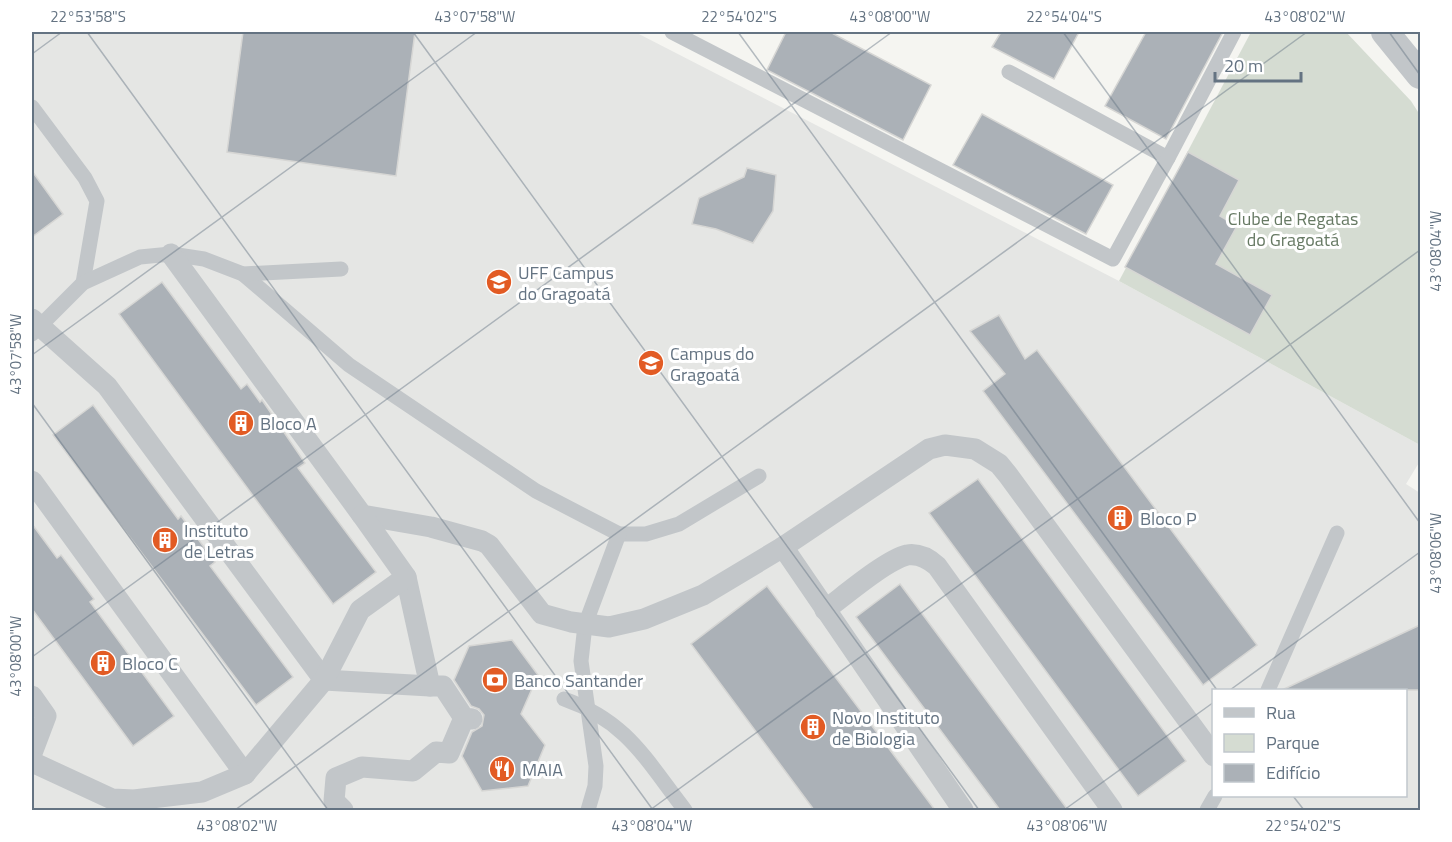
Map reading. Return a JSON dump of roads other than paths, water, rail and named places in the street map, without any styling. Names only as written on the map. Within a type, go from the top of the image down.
[{"type":"street","points":[[1385,32],[1420,75]]},
{"type":"street","points":[[171,254],[406,577],[430,686]]},
{"type":"street","points":[[34,326],[107,386],[324,680]]},
{"type":"street","points":[[362,515],[431,527],[482,541],[489,545],[542,614],[585,625],[609,627],[644,619],[703,595],[783,548],[929,449],[962,445],[982,452],[999,464],[1008,475],[1212,753]]},
{"type":"street","points":[[32,481],[245,774]]},
{"type":"street","points":[[783,548],[963,810]]},
{"type":"street","points":[[825,610],[899,558],[918,555],[928,558],[937,566],[1112,810]]},
{"type":"street","points":[[32,762],[112,799],[134,800],[202,792],[245,774],[324,680],[360,610],[406,577]]},
{"type":"street","points":[[324,680],[443,686],[468,718],[449,753],[436,752],[413,771],[362,767],[336,778],[334,801],[343,810]]},
{"type":"street","points":[[32,696],[46,716],[32,753]]},
{"type":"lane","points":[[672,32],[1113,259],[1234,32]]},
{"type":"lane","points":[[1009,72],[1168,158]]},
{"type":"lane","points":[[32,107],[85,178],[97,201],[82,282]]},
{"type":"lane","points":[[34,326],[82,282],[140,257],[171,254],[204,259],[243,274],[349,365],[536,491],[619,534],[646,534],[680,524],[759,476]]},
{"type":"lane","points":[[243,274],[341,269]]},
{"type":"lane","points":[[1268,689],[1337,533]]},
{"type":"lane","points":[[588,810],[595,786],[596,766],[590,708],[580,661],[585,625],[619,534]]},
{"type":"lane","points":[[564,699],[590,708],[627,735],[685,810]]},
{"type":"lane","points":[[1206,810],[1214,797]]},
{"type":"place","name":"UFF Campus do Gragoatá","points":[[499,282]]},
{"type":"place","name":"Campus do Gragoatá","points":[[651,363]]},
{"type":"place","name":"Bloco A","points":[[241,423]]},
{"type":"place","name":"Bloco P","points":[[1120,518]]},
{"type":"place","name":"Instituto de Letras","points":[[165,540]]},
{"type":"place","name":"Bloco C","points":[[103,663]]},
{"type":"place","name":"Banco Santander","points":[[495,680]]},
{"type":"place","name":"Novo Instituto de Biologia","points":[[813,727]]},
{"type":"place","name":"MAIA","points":[[502,769]]},
{"type":"park label","name":"Clube de Regatas do Gragoatá","points":[[1293,228]]}]
